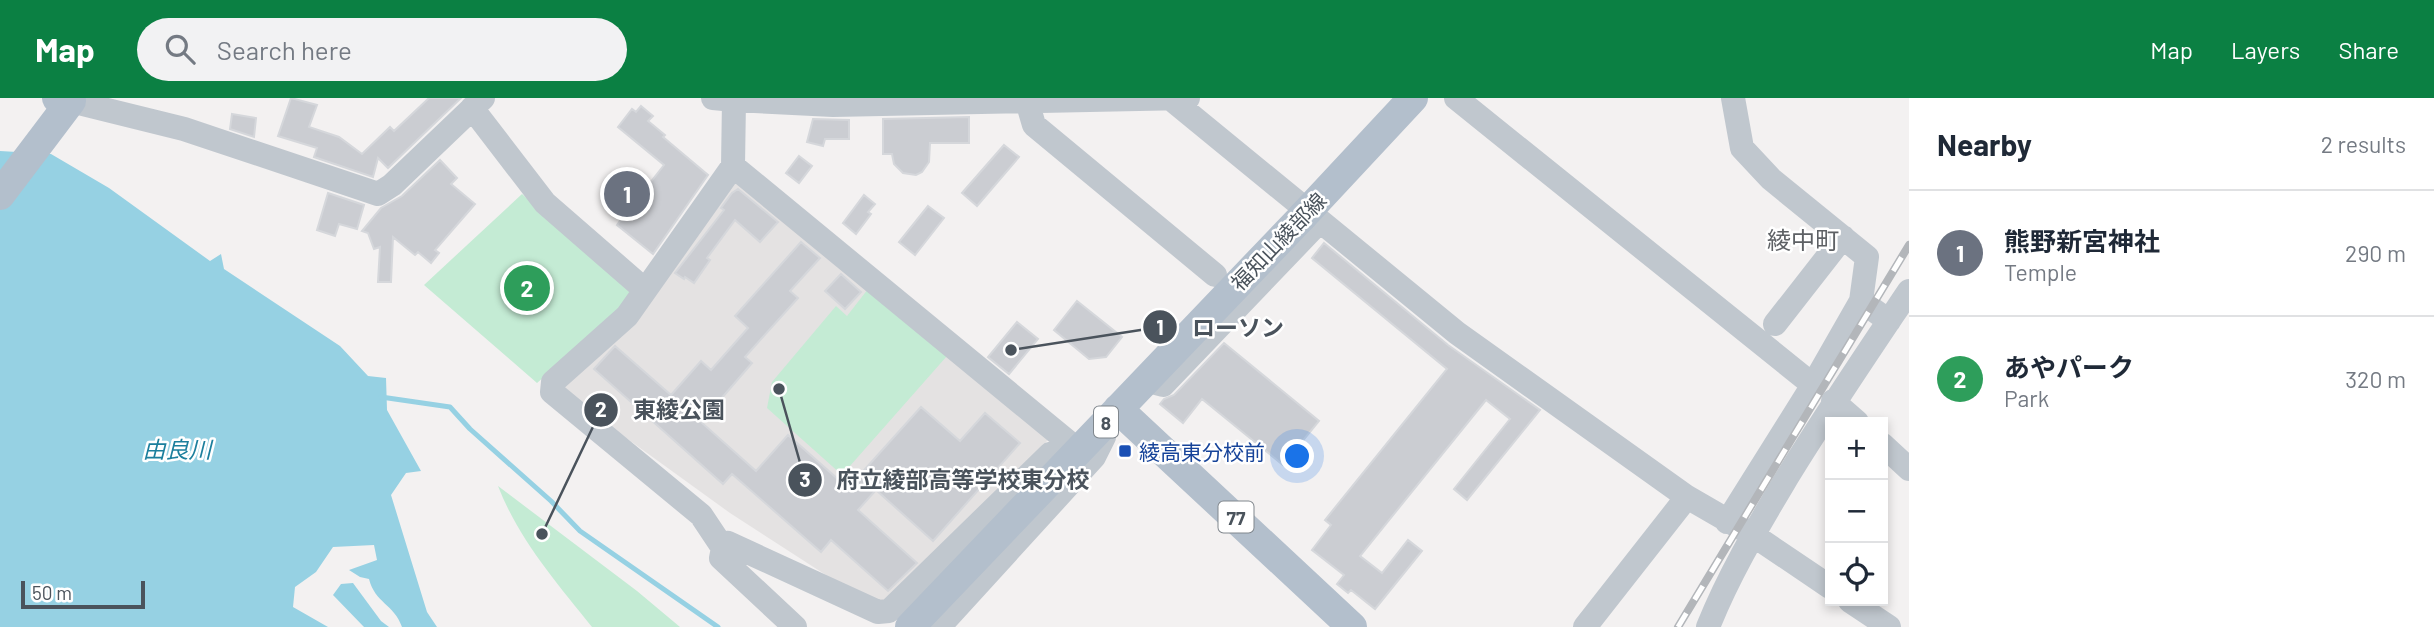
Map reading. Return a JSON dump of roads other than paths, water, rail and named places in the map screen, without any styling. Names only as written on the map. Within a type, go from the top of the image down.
[{"type":"main road","name":"福知山綾部線","points":[[918,619],[1144,380],[1311,219],[1413,98]]},
{"type":"main road","points":[[0,195],[60,108]]},
{"type":"main road","name":"77","points":[[1118,409],[1352,627]]},
{"type":"street","points":[[1455,98],[1813,385]]},
{"type":"street","points":[[1727,522],[1813,385],[1861,302],[1867,257],[1771,178],[1742,148],[1732,98]]},
{"type":"street","points":[[1078,450],[733,166],[723,99],[833,105],[901,101],[1182,99],[1311,219],[1457,333],[1687,497],[1753,535],[1825,584]]},
{"type":"street","points":[[1027,101],[1034,125],[1215,275]]},
{"type":"street","points":[[60,108],[184,128],[378,194],[391,186],[477,103],[545,203],[645,290]]},
{"type":"street","points":[[723,548],[701,515],[552,393],[553,382],[627,316],[733,166]]},
{"type":"street","points":[[1775,324],[1843,237]]},
{"type":"street","points":[[1708,627],[1719,599],[1753,535],[1833,401],[1909,290]]},
{"type":"street","points":[[1861,302],[1889,321]]},
{"type":"street","points":[[1833,401],[1851,417]]},
{"type":"street","points":[[795,627],[721,558],[723,548],[728,543],[878,612],[889,611],[918,619],[1094,457],[1118,409]]},
{"type":"street","points":[[1888,450],[1909,469]]},
{"type":"street","points":[[1585,627],[1687,497]]},
{"type":"street","points":[[1858,606],[1889,627]]},
{"type":"water","name":"由良川","points":[[0,151],[51,154],[109,188],[210,261],[221,254],[224,269],[340,346],[368,376],[386,378],[387,410],[421,471],[406,473],[391,495],[427,612],[437,627],[402,627],[399,619],[376,593],[369,579],[349,570],[377,560],[374,545],[333,547],[316,572],[295,587],[293,607],[328,627],[0,627]]},
{"type":"water","points":[[353,583],[381,621],[389,627],[364,627],[333,595],[341,584]]},
{"type":"waterway","points":[[381,397],[450,407],[470,429],[551,501],[580,531],[718,627]]},
{"type":"railway","points":[[1678,627],[1909,245]]},
{"type":"place","name":"熊野新宮神社","points":[[627,194]]},
{"type":"place","name":"あやパーク","points":[[527,288]]},
{"type":"place","name":"ローソン","points":[[1011,350]]},
{"type":"place","name":"府立綾部高等学校東分校","points":[[779,389]]},
{"type":"place","name":"綾高東分校前","points":[[1125,451]]},
{"type":"place","name":"東綾公園","points":[[542,534]]},
{"type":"district","name":"綾中町","points":[[1803,239]]}]
